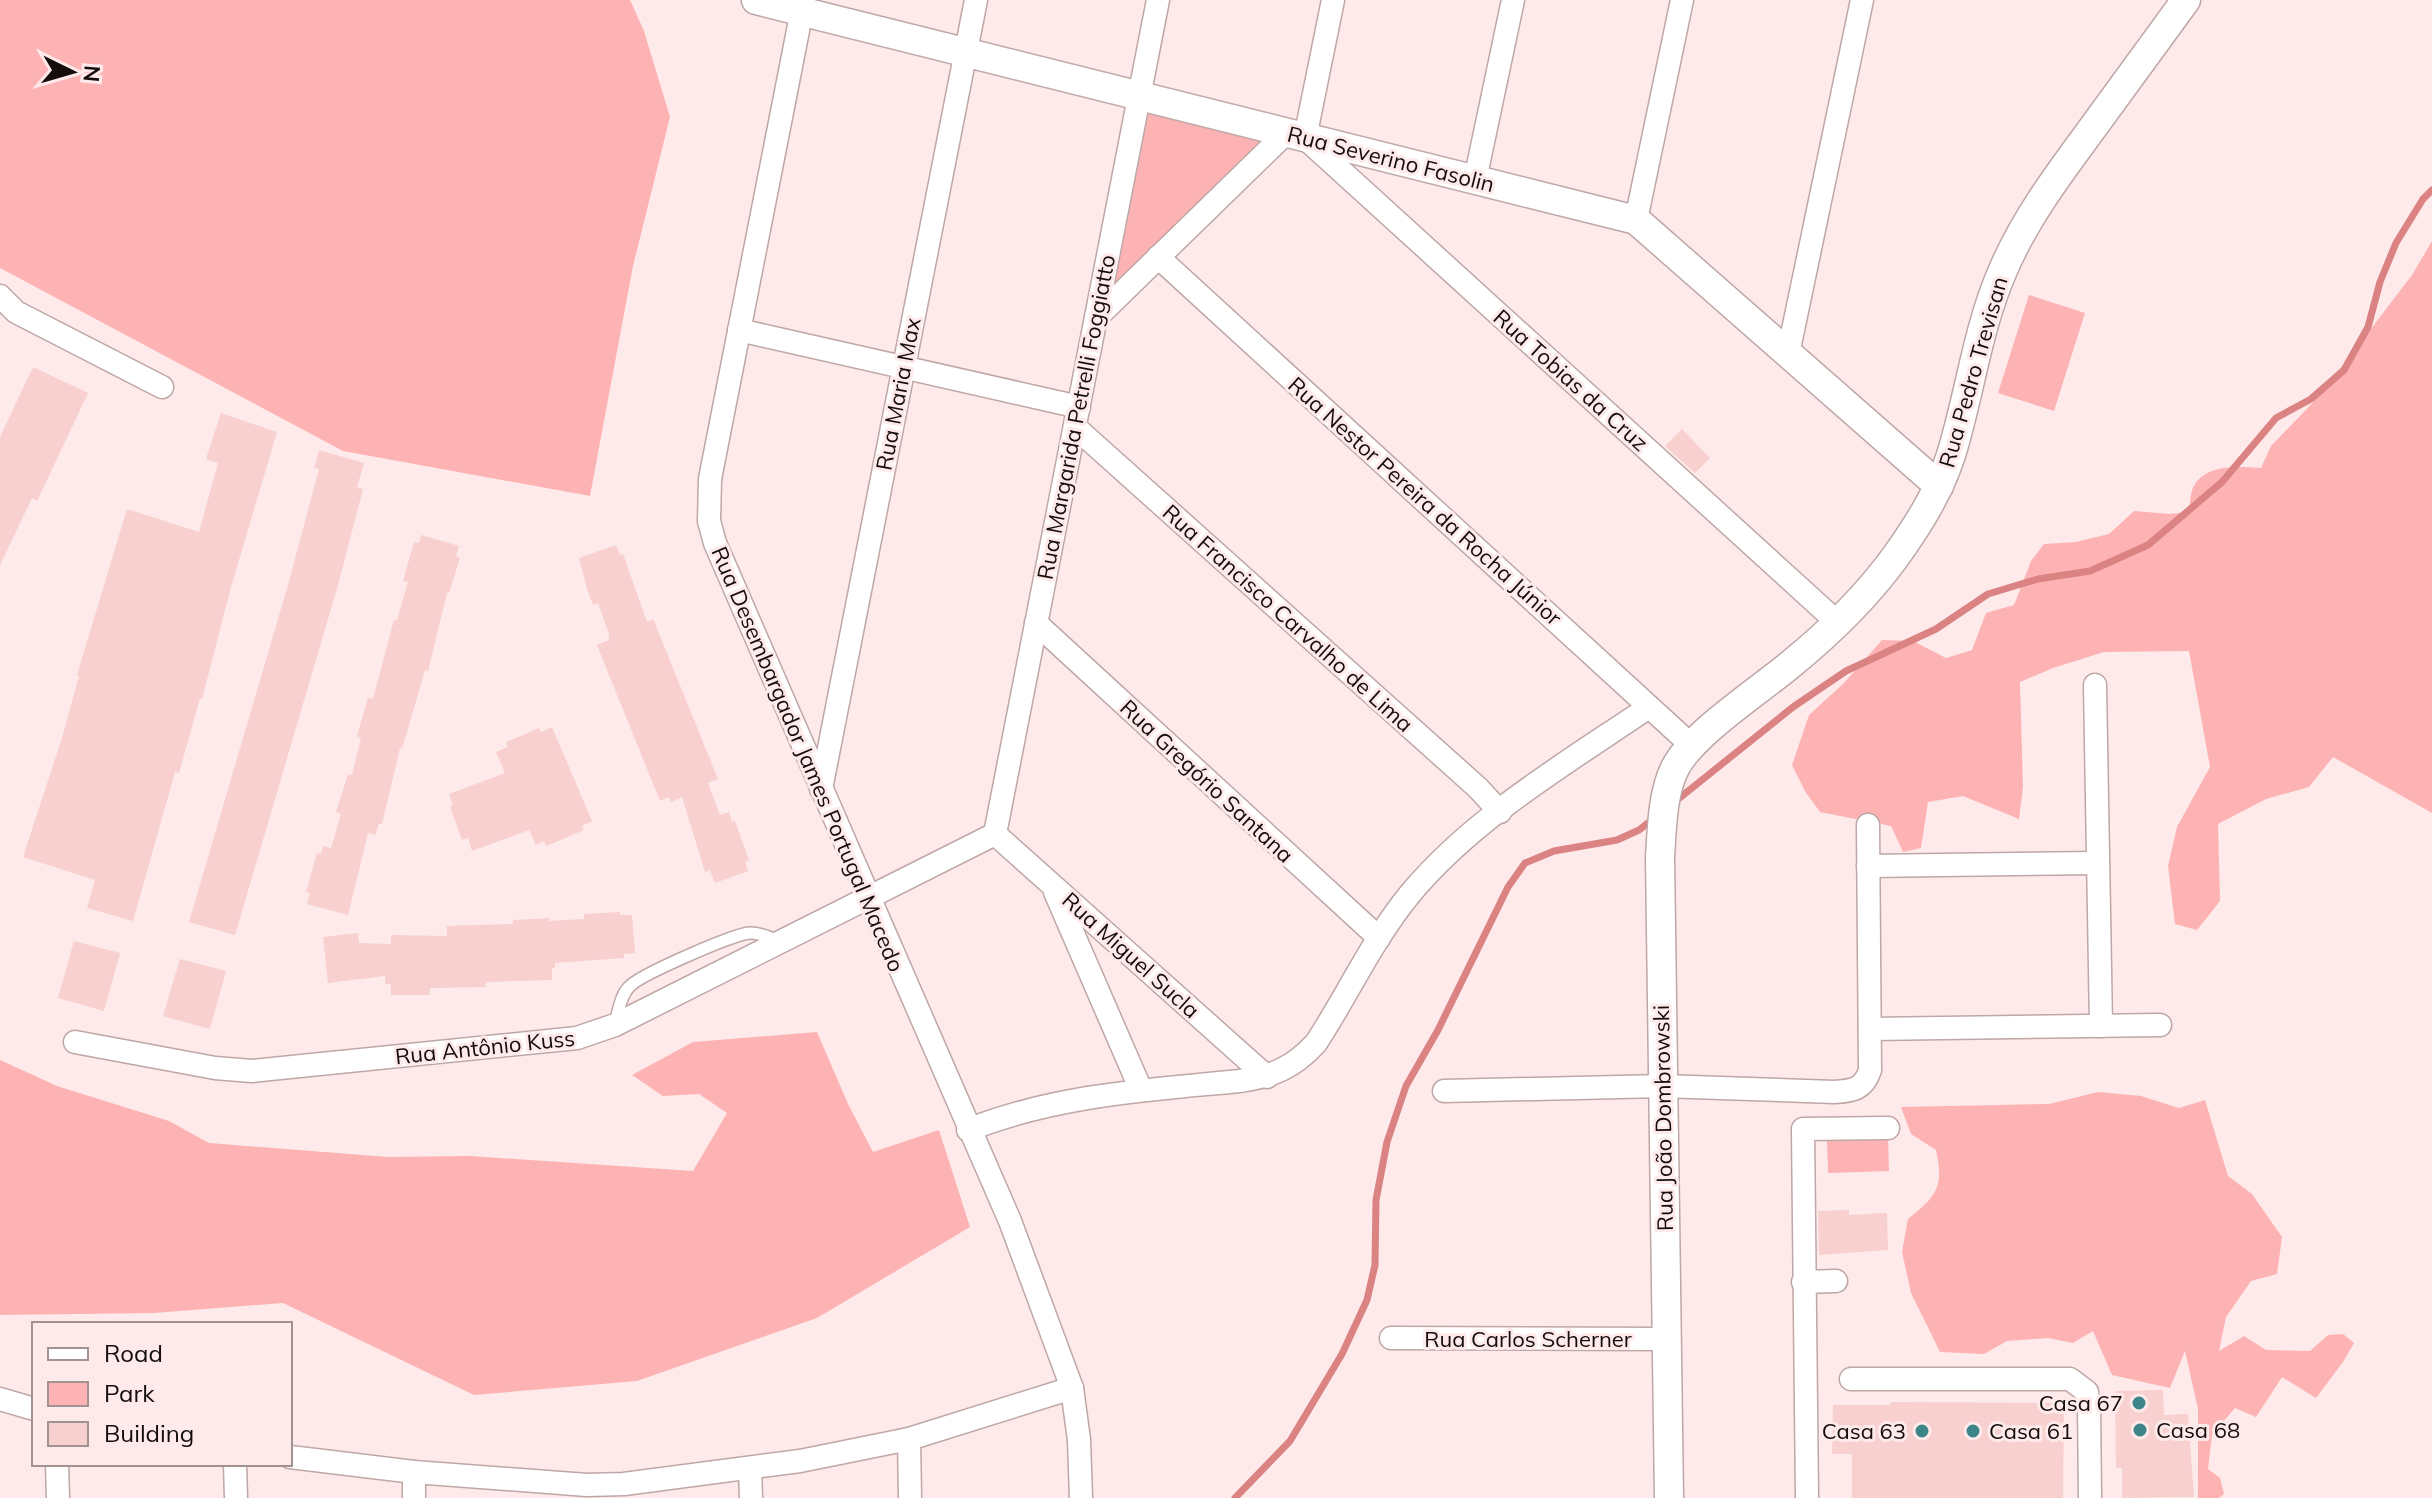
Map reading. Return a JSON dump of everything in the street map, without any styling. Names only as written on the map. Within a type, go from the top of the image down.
[{"type":"street","name":"Rua Severino Fasolin","points":[[756,0],[803,6],[966,53],[1636,220],[1939,486]]},
{"type":"street","name":"Rua Maria Max","points":[[821,789],[976,0]]},
{"type":"street","name":"Rua Margarida Petrelli Foggiatto","points":[[995,834],[1158,0]]},
{"type":"street","points":[[1096,318],[1158,257],[1295,135],[1333,0]]},
{"type":"street","points":[[1475,180],[1513,0]]},
{"type":"street","points":[[1636,220],[1682,0]]},
{"type":"street","points":[[1788,354],[1862,0]]},
{"type":"street","name":"Rua Pedro Trevisan","points":[[1691,745],[1794,662],[1837,622],[1895,558],[1920,521],[1939,486],[1954,442],[1987,311],[2010,257],[2041,200],[2064,166],[2186,0]]},
{"type":"street","name":"Rua Desembargador James Portugal Macedo","points":[[803,6],[710,479],[709,521],[715,543],[1010,1221],[1072,1388],[1081,1498]]},
{"type":"street","name":"Rua Tobias da Cruz","points":[[1295,135],[1837,622]]},
{"type":"street","name":"Rua Nestor Pereira da Rocha Júnior","points":[[1158,257],[1691,745]]},
{"type":"street","points":[[0,296],[16,312],[162,387]]},
{"type":"street","name":"Rua Francisco Carvalho de Lima","points":[[739,330],[904,368],[1077,417],[1478,788],[1500,812]]},
{"type":"street","name":"Rua Gregório Santana","points":[[1036,623],[1379,938]]},
{"type":"street","points":[[2095,685],[2101,1026]]},
{"type":"street","points":[[968,1130],[1041,1105],[1141,1090],[1267,1077],[1301,1060],[1316,1043],[1379,938],[1430,872],[1500,812],[1649,707]]},
{"type":"street","name":"Rua João Dombrowski","points":[[1669,1498],[1661,838],[1667,792],[1674,770],[1691,745]]},
{"type":"street","points":[[1444,1091],[1662,1086],[1834,1092],[1859,1088],[1870,1070],[1868,825]]},
{"type":"street","name":"Rua Miguel Sucla","points":[[995,834],[1267,1077]]},
{"type":"street","name":"Rua Antônio Kuss","points":[[75,1042],[215,1068],[252,1071],[577,1038],[615,1025],[995,834]]},
{"type":"street","points":[[1868,866],[2098,863]]},
{"type":"street","points":[[1051,884],[1141,1090]]},
{"type":"street","points":[[1870,1029],[2160,1025]]},
{"type":"street","points":[[1807,1498],[1803,1129],[1888,1128]]},
{"type":"street","points":[[1803,1282],[1836,1281]]},
{"type":"street","name":"Rua Carlos Scherner","points":[[1391,1338],[1666,1339]]},
{"type":"street","points":[[1851,1379],[2070,1379],[2087,1392],[2090,1498]]},
{"type":"street","points":[[292,1457],[587,1491],[750,1469],[909,1439],[1072,1388]]},
{"type":"street","points":[[0,1399],[32,1408]]},
{"type":"street","points":[[909,1439],[910,1498]]},
{"type":"street","points":[[57,1466],[58,1498]]},
{"type":"street","points":[[235,1466],[236,1498]]},
{"type":"street","points":[[750,1469],[751,1498]]},
{"type":"street","points":[[414,1472],[414,1498]]},
{"type":"green space","points":[[0,0],[630,0],[644,31],[670,117],[633,266],[590,496],[343,451],[0,268]]},
{"type":"green space","points":[[1145,104],[1271,135],[1104,298]]},
{"type":"green space","points":[[2432,241],[2432,813],[2333,757],[2309,787],[2266,799],[2218,824],[2220,901],[2197,930],[2175,924],[2168,866],[2177,827],[2210,767],[2189,651],[2104,652],[2020,682],[2023,787],[2019,819],[1963,796],[1928,802],[1921,848],[1903,852],[1891,826],[1820,812],[1792,765],[1809,715],[1844,683],[1882,640],[1913,641],[1946,658],[1972,650],[1986,613],[2014,605],[2031,561],[2044,544],[2076,542],[2109,534],[2134,511],[2189,512],[2193,489],[2207,473],[2224,468],[2261,468],[2271,446],[2322,393],[2412,275]]},
{"type":"green space","points":[[2029,295],[2085,313],[2054,411],[1998,393]]},
{"type":"green space","points":[[817,1032],[873,1152],[939,1130],[970,1227],[817,1318],[637,1381],[474,1395],[283,1303],[154,1313],[0,1315],[0,1060],[57,1086],[169,1121],[209,1143],[388,1157],[470,1156],[693,1171],[727,1113],[699,1094],[663,1096],[632,1075],[693,1042]]},
{"type":"green space","points":[[2098,1092],[2141,1096],[2179,1108],[2205,1100],[2228,1176],[2252,1194],[2282,1237],[2277,1274],[2251,1281],[2226,1317],[2219,1351],[2244,1336],[2266,1350],[2310,1351],[2328,1335],[2343,1334],[2354,1343],[2316,1398],[2282,1377],[2256,1417],[2235,1408],[2212,1435],[2208,1469],[2220,1478],[2224,1494],[2219,1498],[2198,1498],[2198,1409],[2185,1351],[2170,1388],[2112,1375],[2093,1331],[2073,1343],[2048,1338],[2007,1341],[1984,1354],[1940,1352],[1911,1293],[1902,1252],[1908,1219],[1932,1197],[1939,1173],[1936,1150],[1911,1134],[1901,1107],[2049,1104]]},
{"type":"green space","points":[[1888,1138],[1889,1171],[1828,1173],[1827,1140]]},
{"type":"building","points":[[33,367],[88,393],[37,501],[32,498],[0,565],[0,437]]},
{"type":"building","points":[[221,413],[277,432],[202,699],[179,773],[175,772],[133,921],[87,908],[95,880],[23,857],[62,738],[77,675],[127,509],[199,532],[218,463],[206,459]]},
{"type":"building","points":[[1682,429],[1710,458],[1695,473],[1665,446]]},
{"type":"building","points":[[319,450],[364,463],[357,487],[363,489],[338,585],[235,935],[189,922],[288,585],[319,469],[314,468]]},
{"type":"building","points":[[421,535],[459,546],[456,556],[460,558],[447,593],[428,671],[425,670],[400,748],[382,824],[379,824],[375,835],[368,833],[348,915],[307,904],[310,893],[306,892],[317,853],[321,854],[323,846],[331,848],[341,814],[336,812],[348,774],[352,775],[361,738],[357,736],[368,698],[373,699],[394,620],[397,620],[408,582],[403,581],[414,542],[419,543]]},
{"type":"building","points":[[616,545],[620,555],[623,554],[647,622],[653,619],[718,779],[708,783],[720,815],[729,812],[732,822],[735,821],[749,860],[745,862],[748,871],[715,883],[710,870],[705,872],[682,797],[671,802],[669,797],[660,801],[597,645],[609,640],[609,634],[598,603],[593,605],[579,558]]},
{"type":"building","points":[[552,727],[592,821],[582,826],[584,830],[546,846],[544,841],[536,845],[529,830],[472,851],[468,838],[462,840],[450,807],[453,805],[449,794],[505,773],[496,752],[508,747],[506,742],[539,728],[541,732]]},
{"type":"building","points":[[620,912],[620,915],[632,915],[635,953],[624,954],[624,958],[555,963],[552,980],[486,982],[486,987],[430,988],[430,995],[391,995],[391,984],[385,984],[385,976],[328,983],[323,937],[358,933],[359,943],[391,944],[391,935],[447,936],[447,926],[513,924],[513,920],[549,918],[549,921],[584,919],[584,914]]},
{"type":"building","points":[[74,941],[120,953],[104,1011],[58,998]]},
{"type":"building","points":[[180,959],[226,971],[210,1029],[163,1016]]},
{"type":"building","points":[[1849,1210],[1849,1215],[1887,1213],[1888,1250],[1819,1255],[1818,1211]]},
{"type":"building","points":[[2163,1390],[2164,1415],[2188,1414],[2194,1497],[2122,1498],[2122,1468],[2116,1468],[2115,1391]]},
{"type":"building","points":[[1890,1402],[2064,1403],[2063,1498],[1852,1498],[1852,1454],[1832,1454],[1833,1405],[1890,1405]]},
{"type":"waterway","points":[[1672,804],[1793,707],[1846,671],[1936,629],[1988,594],[2038,579],[2090,571],[2148,545],[2222,482],[2276,418],[2311,399],[2344,370],[2368,327],[2380,282],[2396,243],[2432,190]]},
{"type":"waterway","points":[[1235,1498],[1290,1441],[1342,1354],[1367,1300],[1375,1265],[1376,1200],[1387,1142],[1406,1086],[1438,1030],[1508,887],[1525,863],[1554,851],[1617,840],[1639,830],[1653,819]]},
{"type":"place","name":"Casa 67","points":[[2139,1403]]},
{"type":"place","name":"Casa 68","points":[[2140,1430]]},
{"type":"place","name":"Casa 63","points":[[1922,1431]]},
{"type":"place","name":"Casa 61","points":[[1973,1431]]}]
